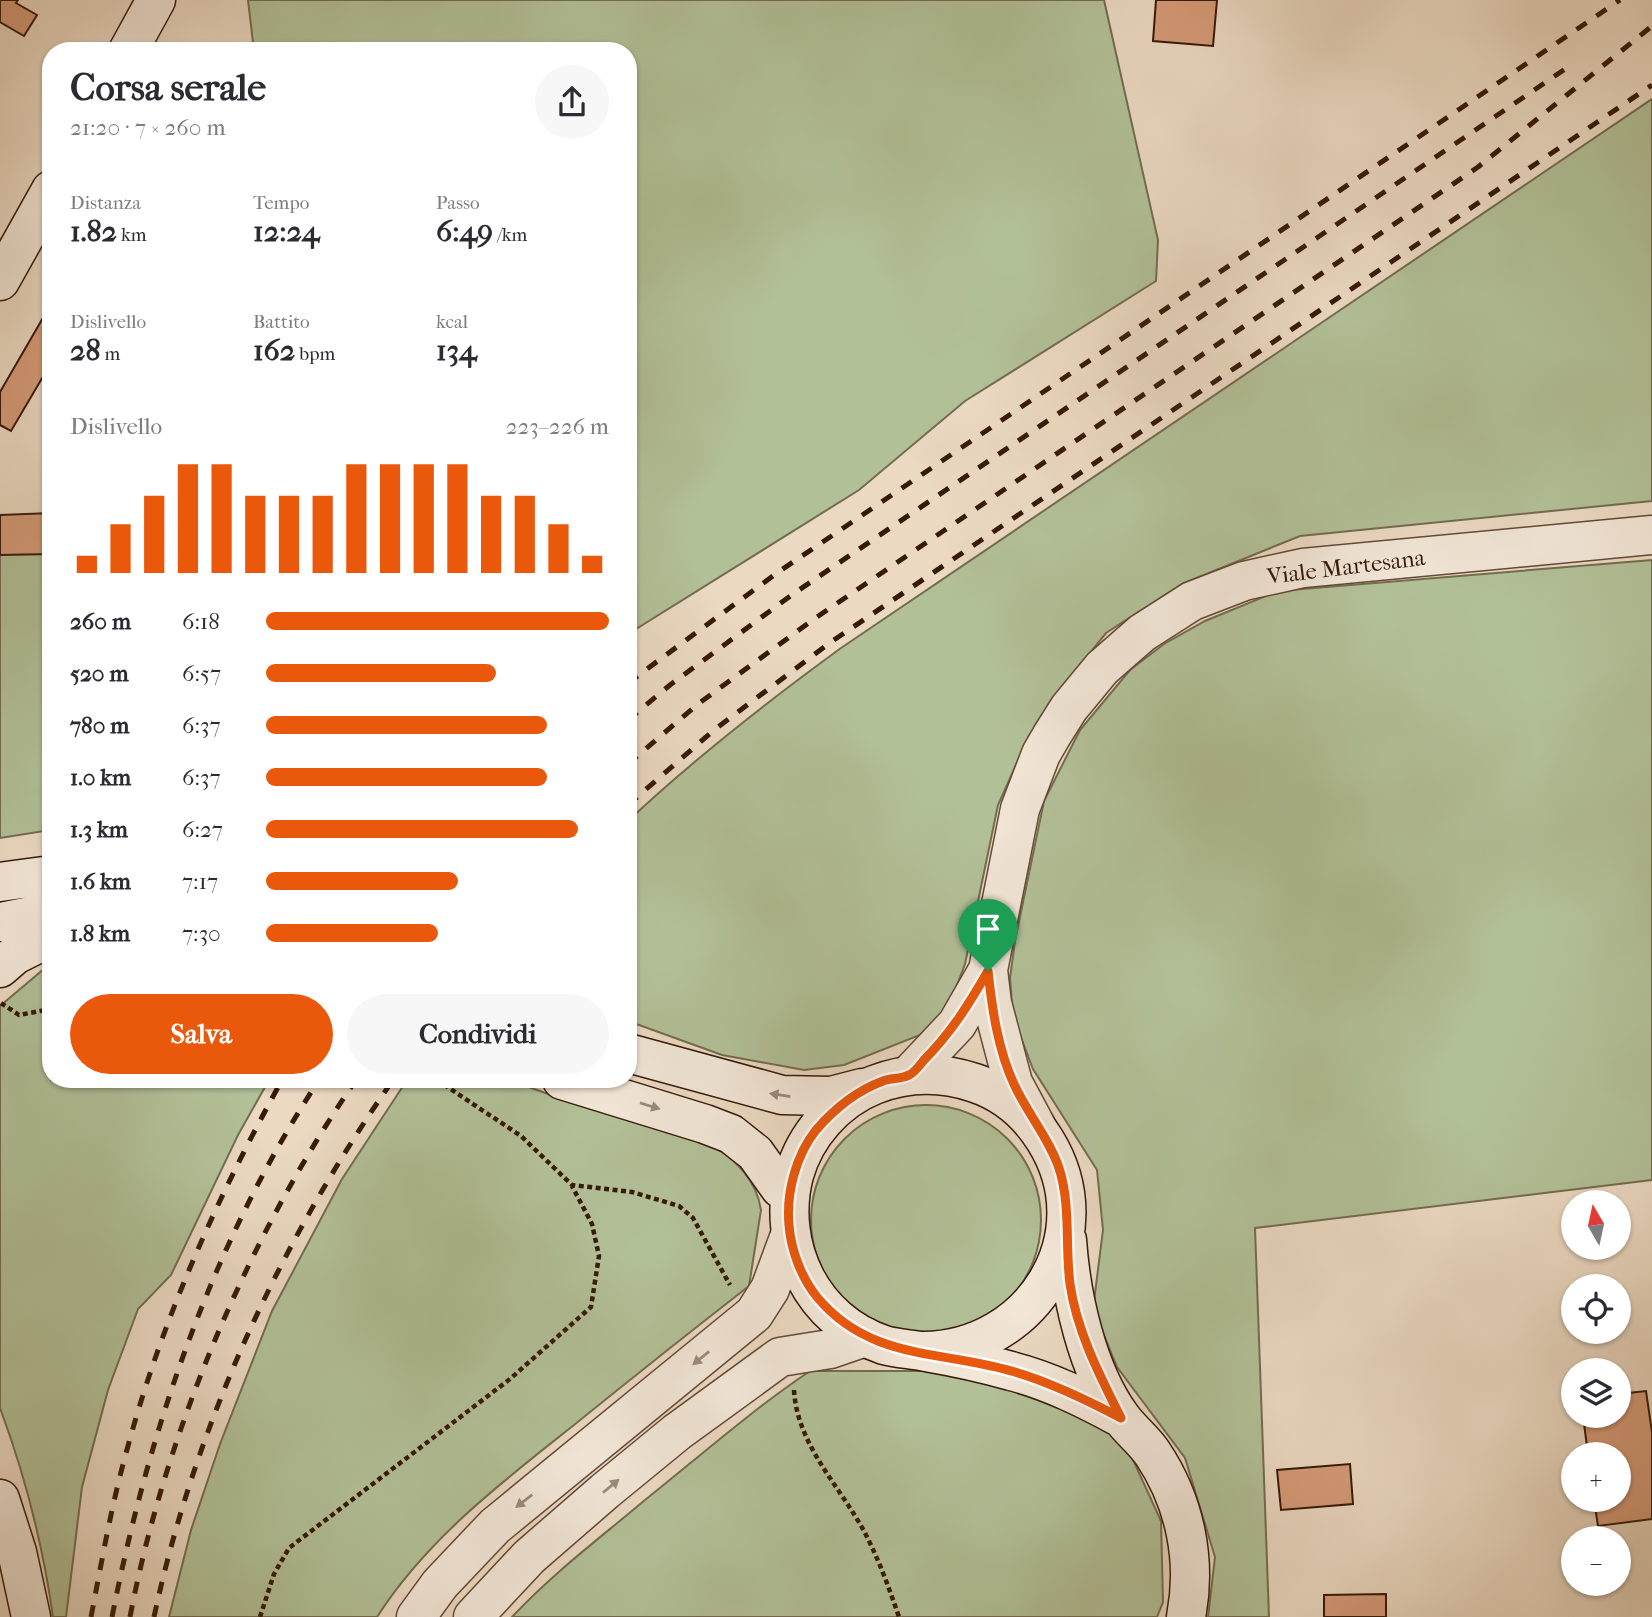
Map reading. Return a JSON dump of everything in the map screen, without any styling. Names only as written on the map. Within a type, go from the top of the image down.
[{"type":"main road","points":[[133,42],[156,0]]},
{"type":"main road","points":[[0,281],[42,206]]},
{"type":"main road","name":"Viale Martesana","points":[[909,1075],[957,1024],[988,971],[1020,809],[1041,754],[1069,708],[1102,668],[1155,624],[1192,601],[1219,590],[1244,581],[1303,568],[1652,535]]},
{"type":"main road","points":[[0,882],[42,876]]},
{"type":"main road","points":[[0,922],[42,914]]},
{"type":"main road","points":[[0,968],[15,955],[42,942]]},
{"type":"main road","name":"Viale Martesana","points":[[988,971],[994,1011],[1013,1083],[1037,1128]]},
{"type":"main road","points":[[637,1056],[782,1096],[831,1096],[909,1075],[946,1075],[980,1085],[1012,1103],[1037,1128],[1053,1152],[1060,1170],[1066,1198],[1070,1286],[1094,1363],[1121,1418],[1153,1454],[1177,1499],[1191,1569],[1186,1617]]},
{"type":"main road","points":[[871,1086],[835,1110],[814,1132],[797,1165],[789,1195],[790,1235],[797,1262],[810,1289],[831,1313],[865,1337],[897,1349],[954,1349],[974,1344],[1019,1318],[1034,1303],[1051,1277],[1059,1258],[1066,1227]]},
{"type":"main road","points":[[588,1088],[732,1134],[755,1153],[780,1188],[789,1195]]},
{"type":"main road","points":[[416,1617],[449,1574],[495,1526],[754,1314],[770,1289],[790,1235]]},
{"type":"main road","points":[[472,1617],[516,1570],[605,1491],[677,1432],[780,1357],[830,1349],[865,1337]]},
{"type":"main road","points":[[923,1351],[1023,1374],[1063,1389],[1121,1418]]},
{"type":"main road","points":[[0,1500],[18,1552],[31,1617]]},
{"type":"path","points":[[0,1003],[19,1015],[42,1011]]},
{"type":"path","points":[[261,1617],[274,1574],[289,1548],[510,1379],[590,1307],[599,1256],[592,1224],[572,1185],[521,1136],[449,1088]]},
{"type":"path","points":[[572,1185],[632,1192],[679,1206],[693,1218],[730,1285]]},
{"type":"path","points":[[794,1395],[804,1434],[864,1531],[878,1559],[899,1617]]},
{"type":"green space","points":[[248,0],[1104,0],[1158,240],[1156,281],[965,401],[859,490],[637,628],[637,42],[253,42]]},
{"type":"green space","points":[[1652,99],[1652,501],[1300,536],[1182,584],[1106,633],[1064,685],[1029,736],[998,805],[965,964],[954,993],[940,1017],[920,1035],[844,1065],[804,1070],[722,1055],[637,1024],[637,813],[732,731],[841,648]]},
{"type":"green space","points":[[42,547],[42,831],[0,838],[0,551]]},
{"type":"green space","points":[[1652,560],[1652,1180],[1255,1228],[1269,1617],[1208,1617],[1215,1557],[1185,1458],[1117,1367],[1093,1309],[1103,1230],[1097,1170],[1033,1069],[1013,1017],[1010,978],[1044,801],[1080,730],[1130,670],[1164,644],[1205,621],[1278,591]]},
{"type":"green space","points":[[42,971],[42,1088],[264,1088],[238,1135],[171,1275],[138,1309],[108,1390],[82,1487],[66,1617],[53,1617],[32,1511],[0,1408],[0,1006]]},
{"type":"green space","points":[[402,1088],[533,1088],[574,1103],[687,1134],[713,1146],[736,1163],[752,1184],[761,1210],[749,1286],[467,1513],[419,1562],[377,1617],[169,1617],[191,1530],[220,1444],[272,1311],[342,1179]]},
{"type":"green space","points":[[926,1105],[970,1114],[999,1131],[1015,1147],[1036,1187],[1041,1220],[1032,1264],[1015,1293],[999,1309],[959,1330],[926,1335],[882,1326],[853,1309],[837,1293],[816,1253],[811,1220],[820,1176],[837,1147],[853,1131],[893,1110]]},
{"type":"green space","points":[[810,1371],[949,1371],[1085,1410],[1129,1451],[1161,1521],[1163,1602],[1157,1617],[512,1617],[594,1542],[747,1417]]},
{"type":"building","points":[[0,0],[18,0],[16,3],[37,15],[24,36],[0,22]]},
{"type":"building","points":[[1156,0],[1217,0],[1213,46],[1153,41]]},
{"type":"building","points":[[42,320],[42,378],[11,431],[0,425],[0,392]]},
{"type":"building","points":[[42,513],[42,554],[0,555],[0,515]]},
{"type":"building","points":[[1646,1391],[1652,1432],[1652,1519],[1598,1526],[1596,1512],[1631,1512],[1631,1442],[1586,1442],[1585,1428],[1631,1428],[1631,1393]]},
{"type":"building","points":[[1350,1464],[1353,1504],[1281,1510],[1277,1470]]},
{"type":"building","points":[[1386,1594],[1386,1617],[1324,1617],[1324,1595]]},
{"type":"railway","points":[[637,676],[777,573],[1620,0]]},
{"type":"railway","points":[[637,756],[698,704],[814,619],[1478,167],[1652,26]]},
{"type":"railway","points":[[637,712],[793,594],[1571,65]]},
{"type":"railway","points":[[637,797],[714,730],[831,642],[1652,85]]},
{"type":"railway","points":[[91,1617],[122,1467],[158,1351],[214,1213],[278,1088]]},
{"type":"railway","points":[[112,1617],[145,1476],[190,1338],[247,1205],[314,1088]]},
{"type":"railway","points":[[130,1617],[145,1547],[165,1477],[216,1338],[280,1203],[351,1088]]},
{"type":"railway","points":[[154,1617],[171,1545],[193,1475],[247,1336],[314,1204],[388,1088]]},
{"type":"route","points":[[988,971],[992,1003],[1013,1083],[1053,1152],[1060,1170],[1066,1198],[1070,1286],[1094,1363],[1121,1418],[1063,1389],[1015,1372],[923,1351],[897,1349],[865,1337],[850,1329],[831,1313],[810,1289],[797,1262],[788,1221],[789,1195],[797,1165],[814,1132],[849,1098],[887,1080],[909,1075],[957,1024],[988,971]]}]
